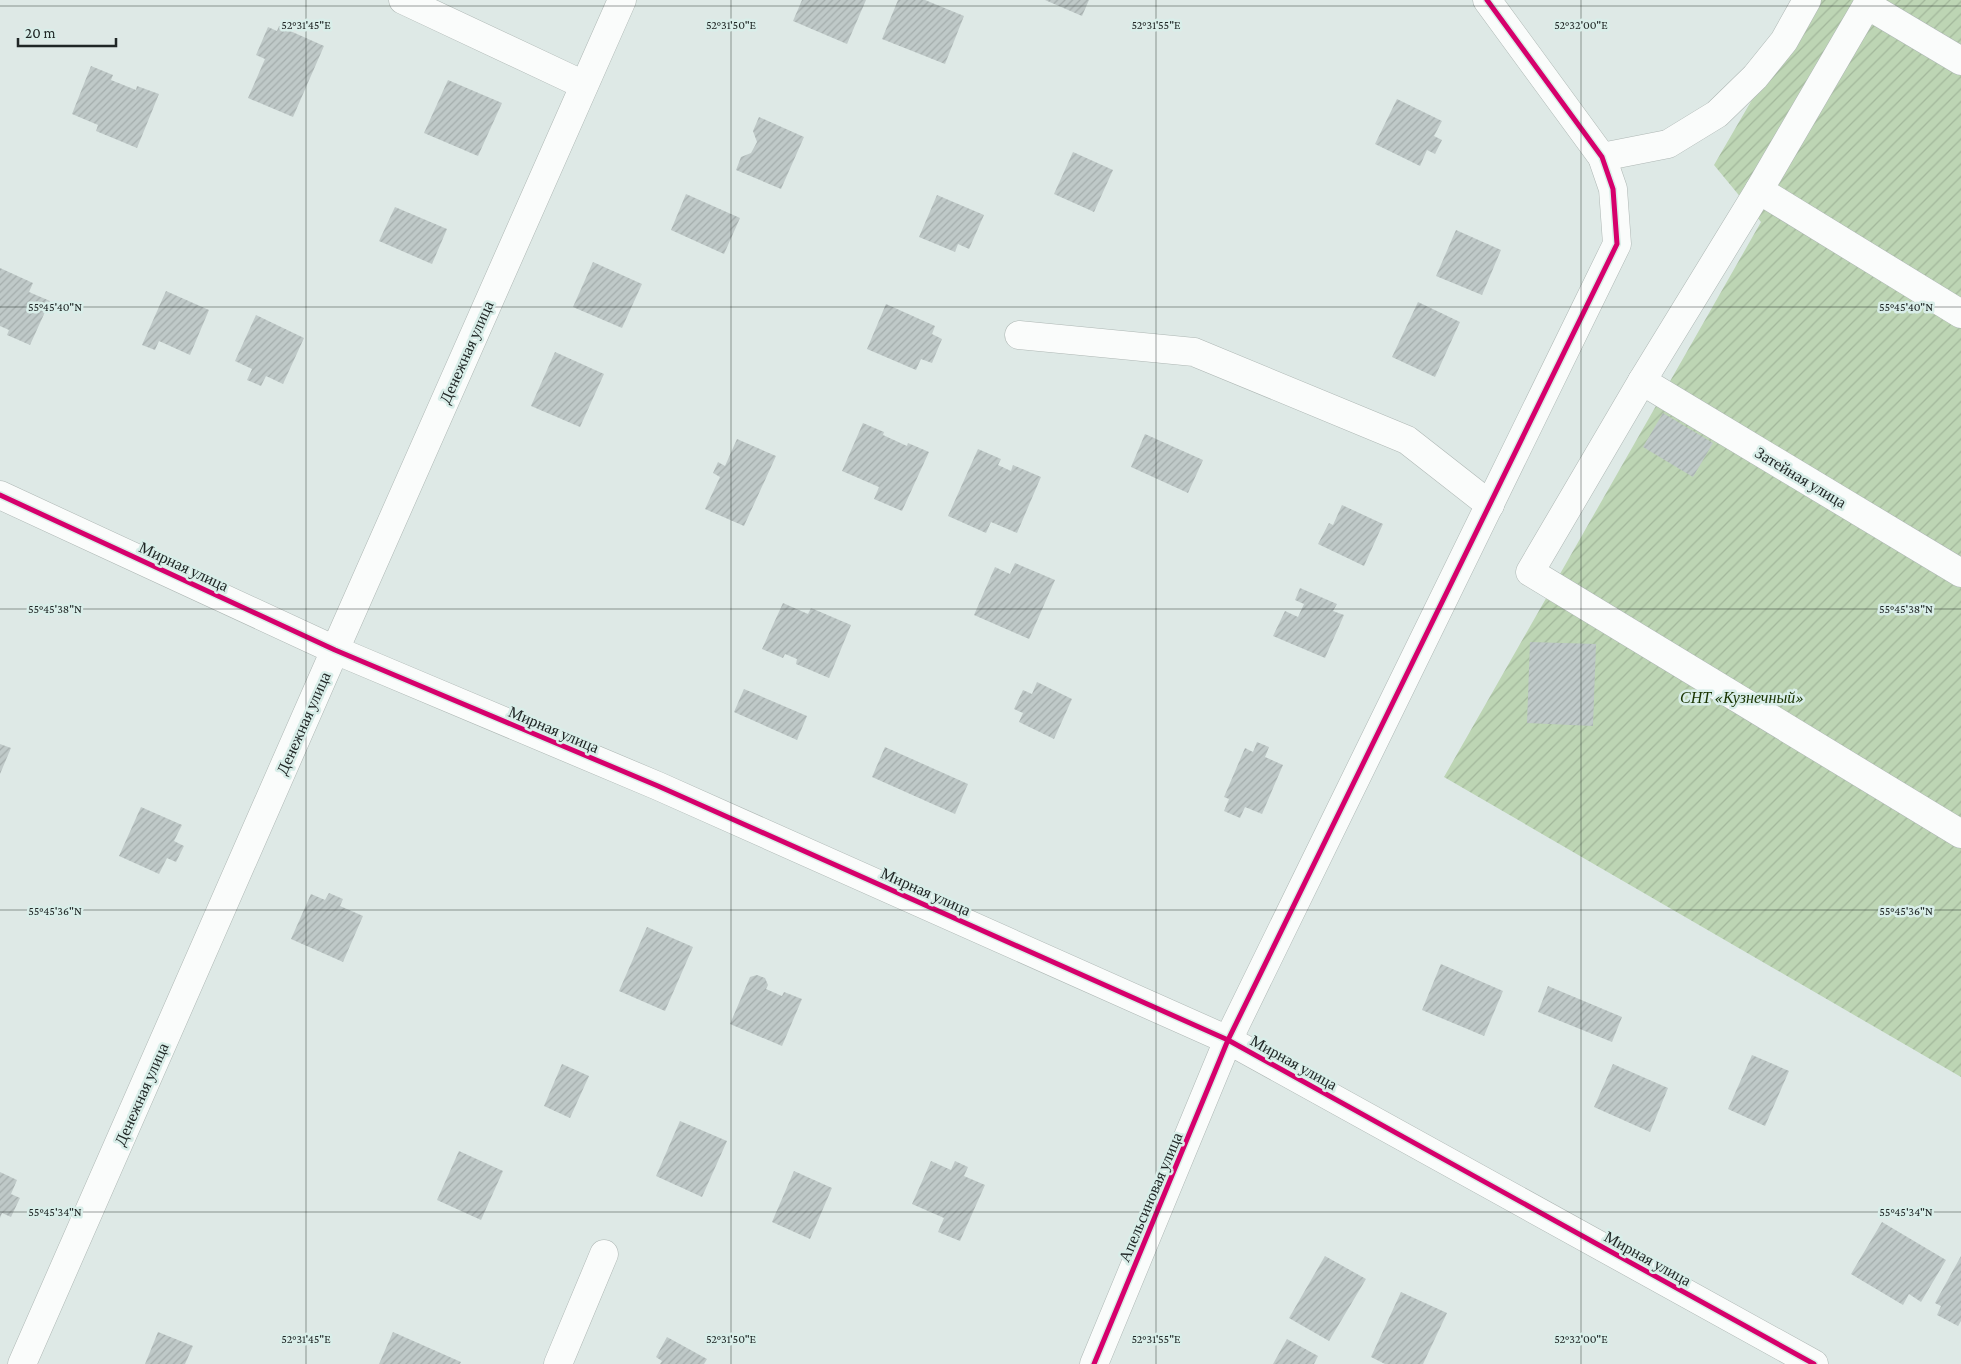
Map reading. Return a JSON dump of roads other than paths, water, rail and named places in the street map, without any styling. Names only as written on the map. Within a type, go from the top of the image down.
[{"type":"street","points":[[403,0],[584,85]]},
{"type":"street","name":"Денежная улица","points":[[22,1364],[622,0]]},
{"type":"street","name":"Апельсиновая улица","points":[[1094,1364],[1228,1040],[1617,244],[1613,189],[1602,157],[1487,0]]},
{"type":"street","points":[[1602,157],[1668,144],[1717,114],[1755,77],[1784,41],[1807,0]]},
{"type":"street","points":[[1961,61],[1869,2],[1530,572],[1961,834]]},
{"type":"street","points":[[1758,190],[1961,314]]},
{"type":"street","points":[[1020,335],[1194,352],[1407,440],[1490,505]]},
{"type":"street","name":"Затейная улица","points":[[1642,381],[1961,573]]},
{"type":"street","name":"Мирная улица","points":[[0,495],[335,650],[658,786],[1228,1040],[1814,1364]]},
{"type":"street","points":[[558,1364],[604,1254]]},
{"type":"park label","name":"СНТ «Кузнечный»","points":[[1742,697]]}]
